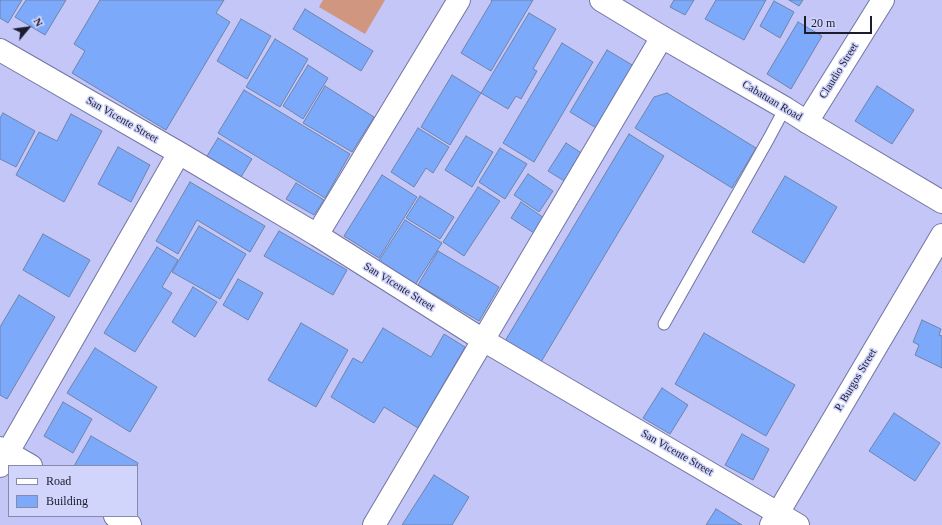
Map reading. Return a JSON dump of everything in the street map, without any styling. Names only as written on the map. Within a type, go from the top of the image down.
[{"type":"main road","points":[[317,234],[458,0]]},
{"type":"main road","name":"Cabatuan Road","points":[[601,0],[662,38],[785,108],[942,202]]},
{"type":"main road","name":"Claudio Street","points":[[807,122],[883,0]]},
{"type":"main road","points":[[374,525],[662,38]]},
{"type":"main road","name":"San Vicente Street","points":[[0,50],[317,234],[483,340],[774,519],[798,525]]},
{"type":"main road","points":[[28,465],[2,455],[179,153]]},
{"type":"main road","name":"P. Burgos Street","points":[[774,519],[942,235]]},
{"type":"main road","points":[[117,517],[130,525]]},
{"type":"lane","points":[[664,324],[785,108]]},
{"type":"shaded area","points":[[323,0],[385,0],[365,34],[319,7]]},
{"type":"building","points":[[0,0],[22,0],[8,23],[0,18]]},
{"type":"building","points":[[26,0],[66,0],[45,35],[15,17]]},
{"type":"building","points":[[100,0],[224,0],[216,13],[230,22],[166,130],[72,73],[85,51],[74,44]]},
{"type":"building","points":[[491,0],[533,0],[491,71],[461,53],[492,1]]},
{"type":"building","points":[[674,0],[694,0],[685,15],[670,7]]},
{"type":"building","points":[[716,0],[766,0],[744,40],[705,19]]},
{"type":"building","points":[[789,0],[803,0],[799,6]]},
{"type":"building","points":[[774,1],[794,12],[780,38],[760,26]]},
{"type":"building","points":[[305,9],[373,51],[361,71],[293,29]]},
{"type":"building","points":[[529,13],[556,29],[533,69],[537,71],[521,99],[516,96],[508,109],[481,93]]},
{"type":"building","points":[[241,19],[271,36],[247,79],[217,61]]},
{"type":"building","points":[[798,22],[822,36],[791,89],[767,74]]},
{"type":"building","points":[[275,39],[308,59],[280,107],[246,87]]},
{"type":"building","points":[[562,43],[593,62],[534,162],[503,143]]},
{"type":"building","points":[[607,50],[634,66],[598,129],[570,112]]},
{"type":"building","points":[[308,65],[328,78],[303,119],[283,106]]},
{"type":"building","points":[[452,75],[481,93],[450,145],[421,127]]},
{"type":"building","points":[[325,86],[374,117],[352,152],[303,123]]},
{"type":"building","points":[[877,86],[914,110],[892,144],[855,121]]},
{"type":"building","points":[[244,90],[350,154],[325,198],[218,133]]},
{"type":"building","points":[[667,93],[756,148],[732,188],[635,128],[654,97]]},
{"type":"building","points":[[3,113],[35,131],[16,167],[0,159],[0,118]]},
{"type":"building","points":[[71,114],[102,131],[64,202],[16,175],[39,132],[57,141]]},
{"type":"building","points":[[418,128],[449,147],[433,173],[426,168],[414,187],[391,172]]},
{"type":"building","points":[[629,134],[664,156],[541,362],[505,341]]},
{"type":"building","points":[[466,136],[493,152],[472,187],[445,170]]},
{"type":"building","points":[[218,138],[252,159],[241,177],[207,156]]},
{"type":"building","points":[[566,143],[583,154],[566,182],[548,171]]},
{"type":"building","points":[[118,147],[150,165],[131,202],[98,184]]},
{"type":"building","points":[[500,148],[527,164],[505,199],[479,182]]},
{"type":"building","points":[[528,174],[553,191],[539,212],[514,195]]},
{"type":"building","points":[[382,175],[417,197],[379,258],[344,236]]},
{"type":"building","points":[[785,176],[837,207],[804,263],[752,232]]},
{"type":"building","points":[[190,182],[265,226],[250,252],[197,220],[178,254],[156,241]]},
{"type":"building","points":[[296,183],[324,200],[314,215],[286,199]]},
{"type":"building","points":[[478,187],[500,201],[464,256],[443,242]]},
{"type":"building","points":[[420,196],[454,217],[440,239],[406,218]]},
{"type":"building","points":[[521,202],[544,218],[534,233],[511,218]]},
{"type":"building","points":[[405,220],[442,243],[415,285],[378,262]]},
{"type":"building","points":[[199,226],[246,254],[220,299],[172,272]]},
{"type":"building","points":[[279,231],[347,270],[333,295],[264,256]]},
{"type":"building","points":[[43,234],[90,260],[69,297],[23,270]]},
{"type":"building","points":[[157,247],[178,260],[162,287],[172,293],[135,352],[104,333]]},
{"type":"building","points":[[438,251],[499,287],[479,321],[418,285]]},
{"type":"building","points":[[238,279],[263,293],[248,320],[223,305]]},
{"type":"building","points":[[193,287],[217,302],[195,337],[172,322]]},
{"type":"building","points":[[19,295],[55,317],[7,399],[0,395],[0,327]]},
{"type":"building","points":[[922,320],[941,329],[939,335],[942,336],[942,368],[915,355],[919,345],[913,342]]},
{"type":"building","points":[[301,323],[348,350],[316,407],[268,380]]},
{"type":"building","points":[[383,328],[431,357],[444,334],[465,347],[418,428],[384,407],[374,423],[331,397],[353,358],[362,363]]},
{"type":"building","points":[[704,333],[795,385],[766,436],[675,384]]},
{"type":"building","points":[[95,348],[157,387],[130,432],[67,393]]},
{"type":"building","points":[[662,388],[688,405],[670,434],[643,418]]},
{"type":"building","points":[[63,402],[92,419],[73,453],[44,436]]},
{"type":"building","points":[[894,413],[940,443],[915,481],[869,451]]},
{"type":"building","points":[[742,434],[769,449],[753,480],[725,465]]},
{"type":"building","points":[[91,436],[138,463],[137,465],[75,465]]},
{"type":"building","points":[[434,475],[469,497],[452,525],[402,525]]},
{"type":"building","points":[[716,509],[742,525],[706,525]]}]
